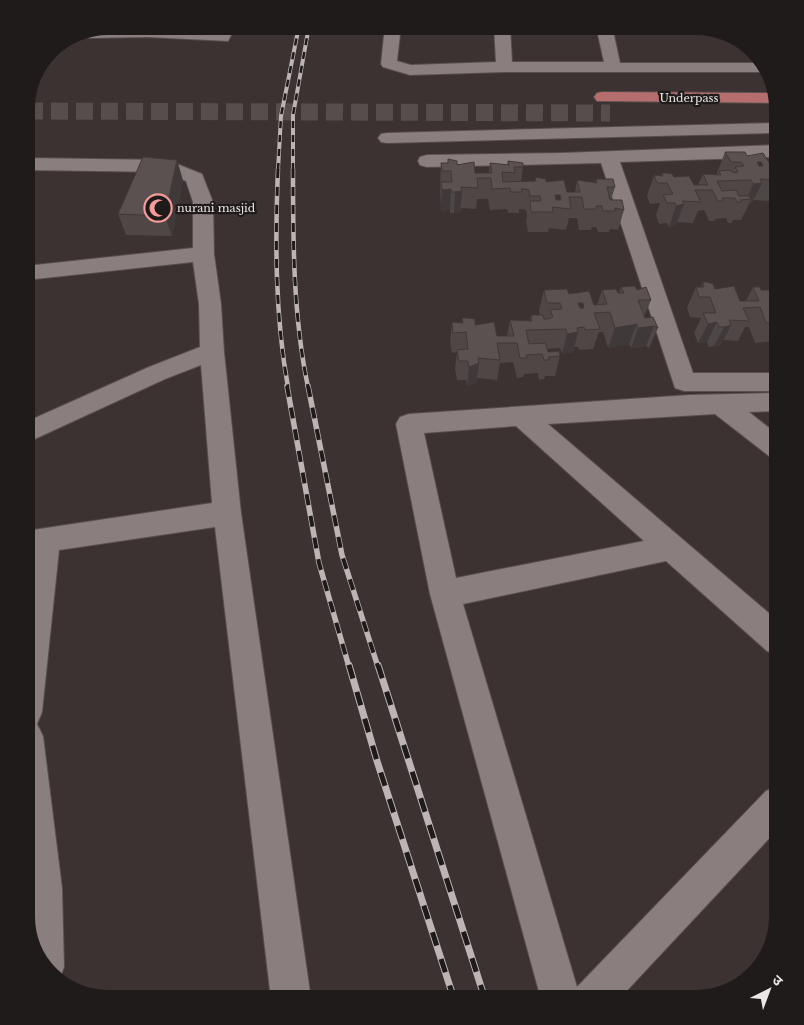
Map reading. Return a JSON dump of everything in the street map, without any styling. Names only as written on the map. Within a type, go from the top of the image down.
[{"type":"main road","name":"Underpass","points":[[768,98],[606,105],[769,114]]},
{"type":"street","points":[[184,35],[222,38],[224,35]]},
{"type":"street","points":[[392,35],[389,64],[410,70],[504,67],[756,67]]},
{"type":"street","points":[[502,35],[504,67]]},
{"type":"street","points":[[606,35],[613,68]]},
{"type":"street","points":[[386,138],[681,132],[769,128]]},
{"type":"street","points":[[681,132],[691,154]]},
{"type":"street","points":[[426,161],[610,158],[769,151]]},
{"type":"street","points":[[610,158],[684,382],[769,382]]},
{"type":"street","points":[[35,164],[167,166],[196,178],[203,202],[204,254],[210,304],[212,352],[227,513],[290,990]]},
{"type":"street","points":[[35,272],[204,254]]},
{"type":"street","points":[[35,429],[157,374],[212,352]]},
{"type":"street","points":[[558,990],[445,594],[409,424],[769,402]]},
{"type":"street","points":[[720,404],[769,441]]},
{"type":"street","points":[[521,416],[669,548],[769,633]]},
{"type":"street","points":[[35,559],[36,542],[227,513]]},
{"type":"street","points":[[445,594],[669,548]]},
{"type":"street","points":[[35,812],[44,888],[45,953]]},
{"type":"street","points":[[601,990],[769,812]]},
{"type":"building","points":[[725,152],[745,152],[747,156],[763,153],[769,162],[769,180],[760,179],[762,183],[753,184],[751,180],[717,181],[722,191],[736,190],[739,196],[749,196],[751,199],[740,200],[742,202],[737,202],[735,198],[722,198],[723,201],[718,201],[712,190],[695,190],[701,202],[682,201],[684,204],[676,206],[675,203],[667,203],[663,195],[673,194],[667,183],[657,183],[654,175],[663,176],[662,173],[665,173],[672,174],[674,177],[689,176],[694,185],[708,185],[703,174],[721,175],[719,171],[729,170],[734,173],[738,172],[735,167],[744,166],[741,162],[731,162]],"holes":[[[757,162],[761,162],[763,166],[759,166]]]},
{"type":"building","points":[[143,157],[177,160],[165,216],[118,214]]},
{"type":"building","points":[[448,159],[457,161],[457,165],[474,162],[475,173],[492,173],[490,163],[509,165],[508,161],[523,163],[523,167],[514,167],[515,173],[502,172],[503,182],[536,181],[535,177],[546,179],[546,182],[564,180],[567,192],[580,192],[577,180],[597,183],[596,179],[613,179],[615,187],[607,187],[610,200],[622,200],[624,210],[615,208],[615,211],[603,211],[602,206],[596,206],[596,209],[584,209],[582,197],[569,197],[571,209],[552,207],[553,212],[531,212],[530,201],[541,201],[540,196],[530,196],[529,190],[525,189],[521,189],[522,192],[511,192],[510,188],[492,189],[491,178],[477,178],[478,188],[461,187],[462,191],[455,192],[451,192],[451,189],[442,190],[441,182],[452,182],[451,171],[442,171],[441,163],[448,163]],"holes":[[[555,195],[560,195],[561,200],[556,200]]]},
{"type":"building","points":[[703,282],[713,284],[715,289],[734,286],[740,301],[759,301],[753,287],[769,290],[769,323],[766,323],[760,307],[743,308],[749,321],[729,320],[731,325],[724,327],[719,327],[717,322],[708,324],[703,313],[716,313],[710,297],[699,297],[696,287],[704,287]]},
{"type":"building","points":[[635,286],[637,290],[646,287],[651,300],[638,300],[645,318],[653,317],[658,328],[654,326],[638,328],[637,324],[615,328],[610,312],[594,313],[600,329],[585,330],[584,327],[577,328],[578,332],[567,334],[566,329],[526,330],[529,344],[545,343],[548,352],[559,351],[560,356],[548,357],[549,360],[544,360],[542,354],[526,355],[527,358],[520,358],[517,343],[497,343],[500,360],[478,358],[479,363],[469,367],[468,361],[459,361],[457,350],[468,349],[466,332],[453,333],[452,322],[463,323],[462,318],[467,318],[475,319],[475,325],[494,322],[497,336],[514,336],[510,320],[532,321],[531,315],[543,315],[544,319],[548,319],[553,317],[550,310],[562,309],[560,303],[547,303],[544,290],[567,289],[569,294],[589,291],[594,305],[607,304],[602,290],[616,289],[618,293],[624,293],[621,287]],"holes":[[[578,303],[583,303],[584,308],[580,308]]]},
{"type":"tunnel","points":[[35,111],[610,113]]},
{"type":"railway","points":[[278,170],[281,116],[297,35]]},
{"type":"railway","points":[[293,169],[293,115],[307,35]]},
{"type":"railway","points":[[278,169],[276,223],[278,306],[288,387]]},
{"type":"railway","points":[[293,169],[297,306],[299,333],[308,387]]},
{"type":"railway","points":[[287,386],[319,563],[349,667]]},
{"type":"railway","points":[[308,386],[342,555],[378,667]]},
{"type":"railway","points":[[349,665],[377,761],[451,990]]},
{"type":"railway","points":[[378,665],[482,990]]},
{"type":"place","name":"nurani masjid","points":[[158,208]]}]
